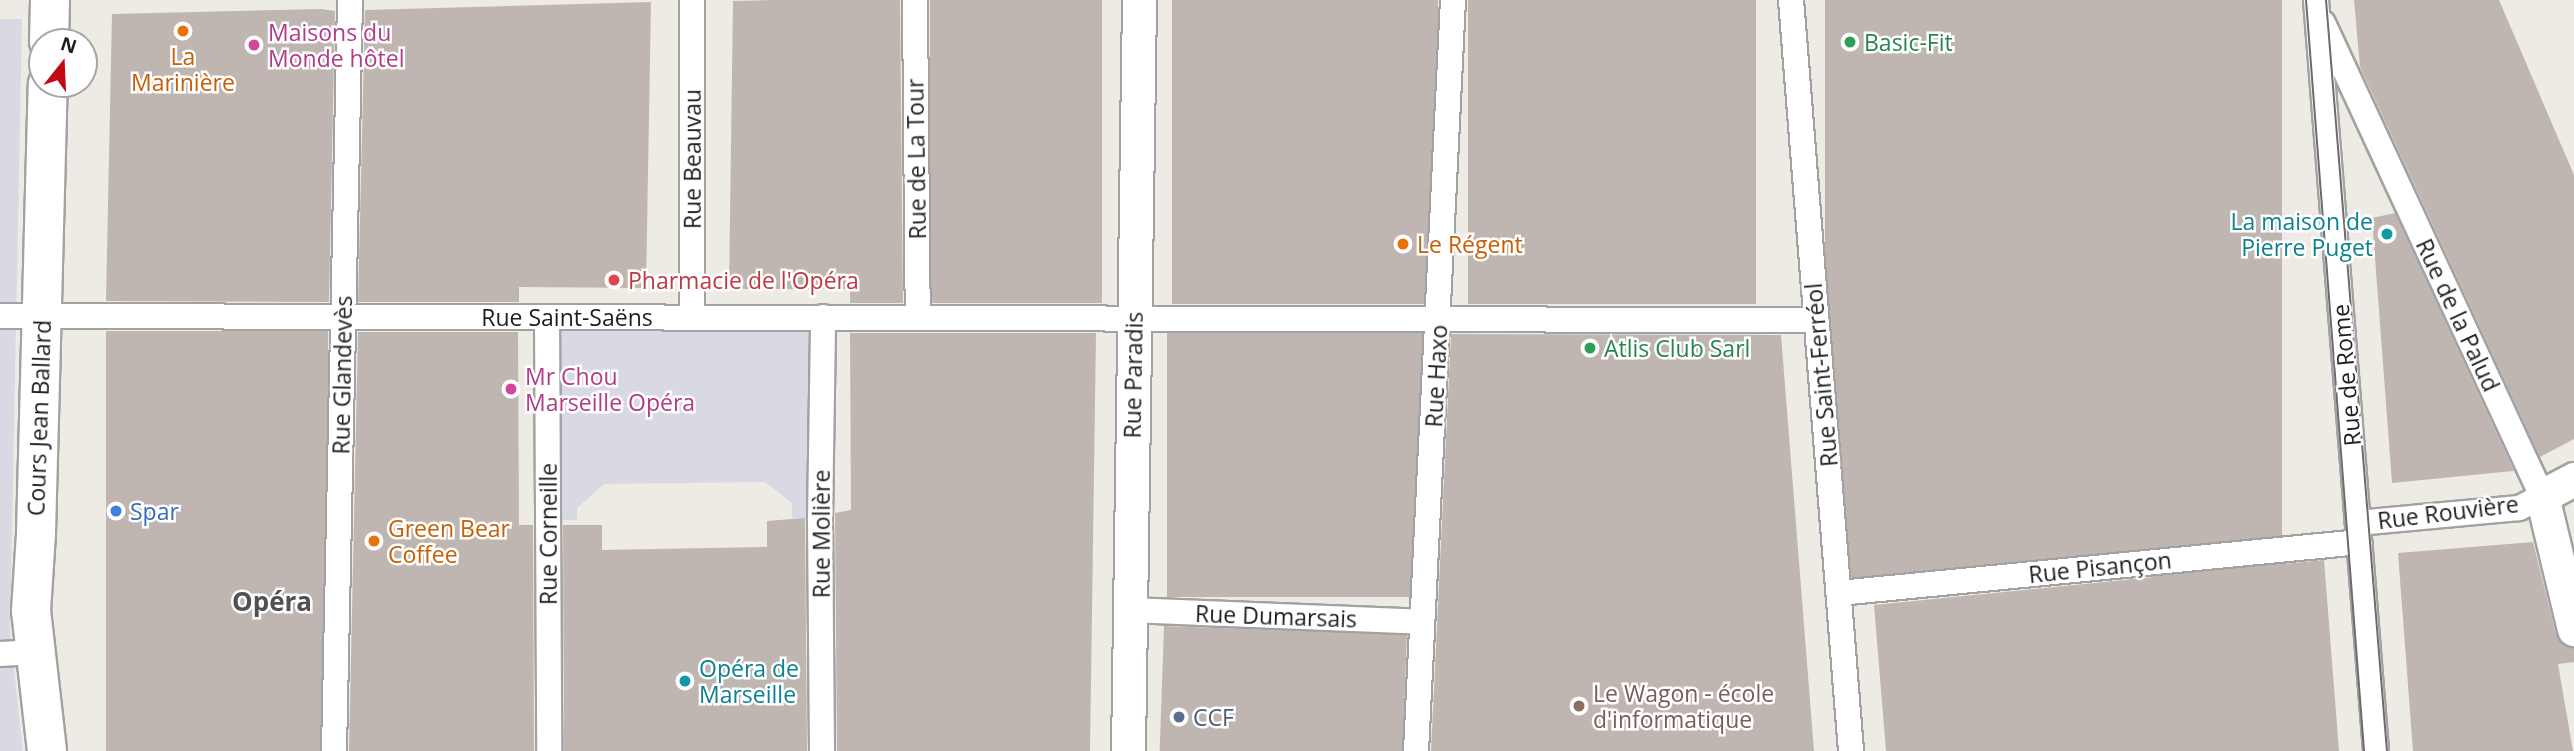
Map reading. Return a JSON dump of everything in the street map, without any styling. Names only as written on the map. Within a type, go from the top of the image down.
[{"type":"street","points":[[49,28],[50,0]]},
{"type":"street","name":"Rue Glandevès","points":[[334,751],[350,0]]},
{"type":"street","name":"Rue Beauvau","points":[[692,0],[692,317]]},
{"type":"street","name":"Rue de La Tour","points":[[915,0],[918,317]]},
{"type":"street","name":"Rue Paradis","points":[[1128,751],[1139,0]]},
{"type":"street","name":"Rue Haxo","points":[[1416,751],[1453,0]]},
{"type":"street","name":"Rue Saint-Ferréol","points":[[1791,0],[1851,751]]},
{"type":"street","name":"Rue de la Palud","points":[[2316,5],[2542,495],[2574,629]]},
{"type":"street","name":"Rue de Rome","points":[[2316,5],[2376,751]]},
{"type":"street","name":"Cours Jean Ballard","points":[[47,751],[18,653],[31,611],[36,533],[48,98]]},
{"type":"street","name":"Rue Saint-Saëns","points":[[0,316],[1816,320]]},
{"type":"street","name":"Rue Corneille","points":[[547,317],[549,751]]},
{"type":"street","name":"Rue Molière","points":[[822,751],[820,518],[823,317]]},
{"type":"street","name":"Rue Rouvière","points":[[2359,533],[2519,508],[2574,479]]},
{"type":"street","name":"Rue Pisançon","points":[[1839,593],[2359,533]]},
{"type":"street","name":"Rue Dumarsais","points":[[1129,610],[1422,622]]},
{"type":"shaded area","points":[[0,19],[22,19],[10,633],[23,751],[0,751]]},
{"type":"shaded area","points":[[547,317],[823,317],[820,518],[792,518],[792,503],[765,482],[604,484],[577,508],[577,520],[548,520]]},
{"type":"building","points":[[900,0],[903,303],[850,303],[850,289],[729,289],[733,1]]},
{"type":"building","points":[[930,0],[1102,0],[1102,303],[930,303]]},
{"type":"building","points":[[1172,0],[1438,0],[1438,304],[1172,304]]},
{"type":"building","points":[[1468,0],[1756,0],[1756,304],[1468,304]]},
{"type":"building","points":[[1825,0],[2282,0],[2282,577],[1825,577]]},
{"type":"building","points":[[2354,0],[2499,0],[2574,175],[2574,439],[2540,457],[2360,67]]},
{"type":"building","points":[[651,2],[646,288],[519,287],[519,302],[358,302],[365,10]]},
{"type":"building","points":[[321,9],[335,11],[329,302],[106,301],[112,14]]},
{"type":"building","points":[[2395,213],[2514,471],[2392,483],[2372,218]]},
{"type":"building","points":[[106,331],[328,331],[328,751],[106,751]]},
{"type":"building","points":[[358,332],[518,332],[519,525],[533,525],[534,751],[349,751]]},
{"type":"building","points":[[850,333],[1096,333],[1090,751],[837,751],[835,513],[851,510]]},
{"type":"building","points":[[1167,333],[1422,333],[1422,597],[1167,597]]},
{"type":"building","points":[[1451,334],[1781,335],[1814,751],[1431,751]]},
{"type":"building","name":"Opéra de Marseille","points":[[805,518],[807,751],[564,751],[563,525],[602,525],[602,550],[767,547],[767,521]]},
{"type":"building","points":[[2533,542],[2556,634],[2561,643],[2574,648],[2574,662],[2558,664],[2573,751],[2413,751],[2398,553]]},
{"type":"building","points":[[2324,560],[2339,751],[1886,751],[1874,605]]},
{"type":"building","points":[[1164,626],[1407,634],[1403,751],[1160,751]]},
{"type":"tram line","points":[[2306,0],[2364,751]]},
{"type":"tram line","points":[[2326,0],[2387,751]]},
{"type":"place","name":"La Marinière","points":[[183,31]]},
{"type":"place","name":"Basic-Fit","points":[[1850,42]]},
{"type":"place","name":"Maisons du Monde hôtel","points":[[254,45]]},
{"type":"place","name":"La maison de Pierre Puget","points":[[2387,234]]},
{"type":"place","name":"Le Régent","points":[[1403,244]]},
{"type":"place","name":"Pharmacie de l'Opéra","points":[[614,280]]},
{"type":"place","name":"Atlis Club Sarl","points":[[1590,348]]},
{"type":"place","name":"Mr Chou Marseille Opéra","points":[[511,389]]},
{"type":"place","name":"Spar","points":[[116,511]]},
{"type":"place","name":"Green Bear Coffee","points":[[374,541]]},
{"type":"place","name":"Opéra de Marseille","points":[[685,681]]},
{"type":"place","name":"Le Wagon - école d'informatique","points":[[1579,706]]},
{"type":"place","name":"CCF","points":[[1179,717]]},
{"type":"district","name":"Opéra","points":[[272,602]]}]
